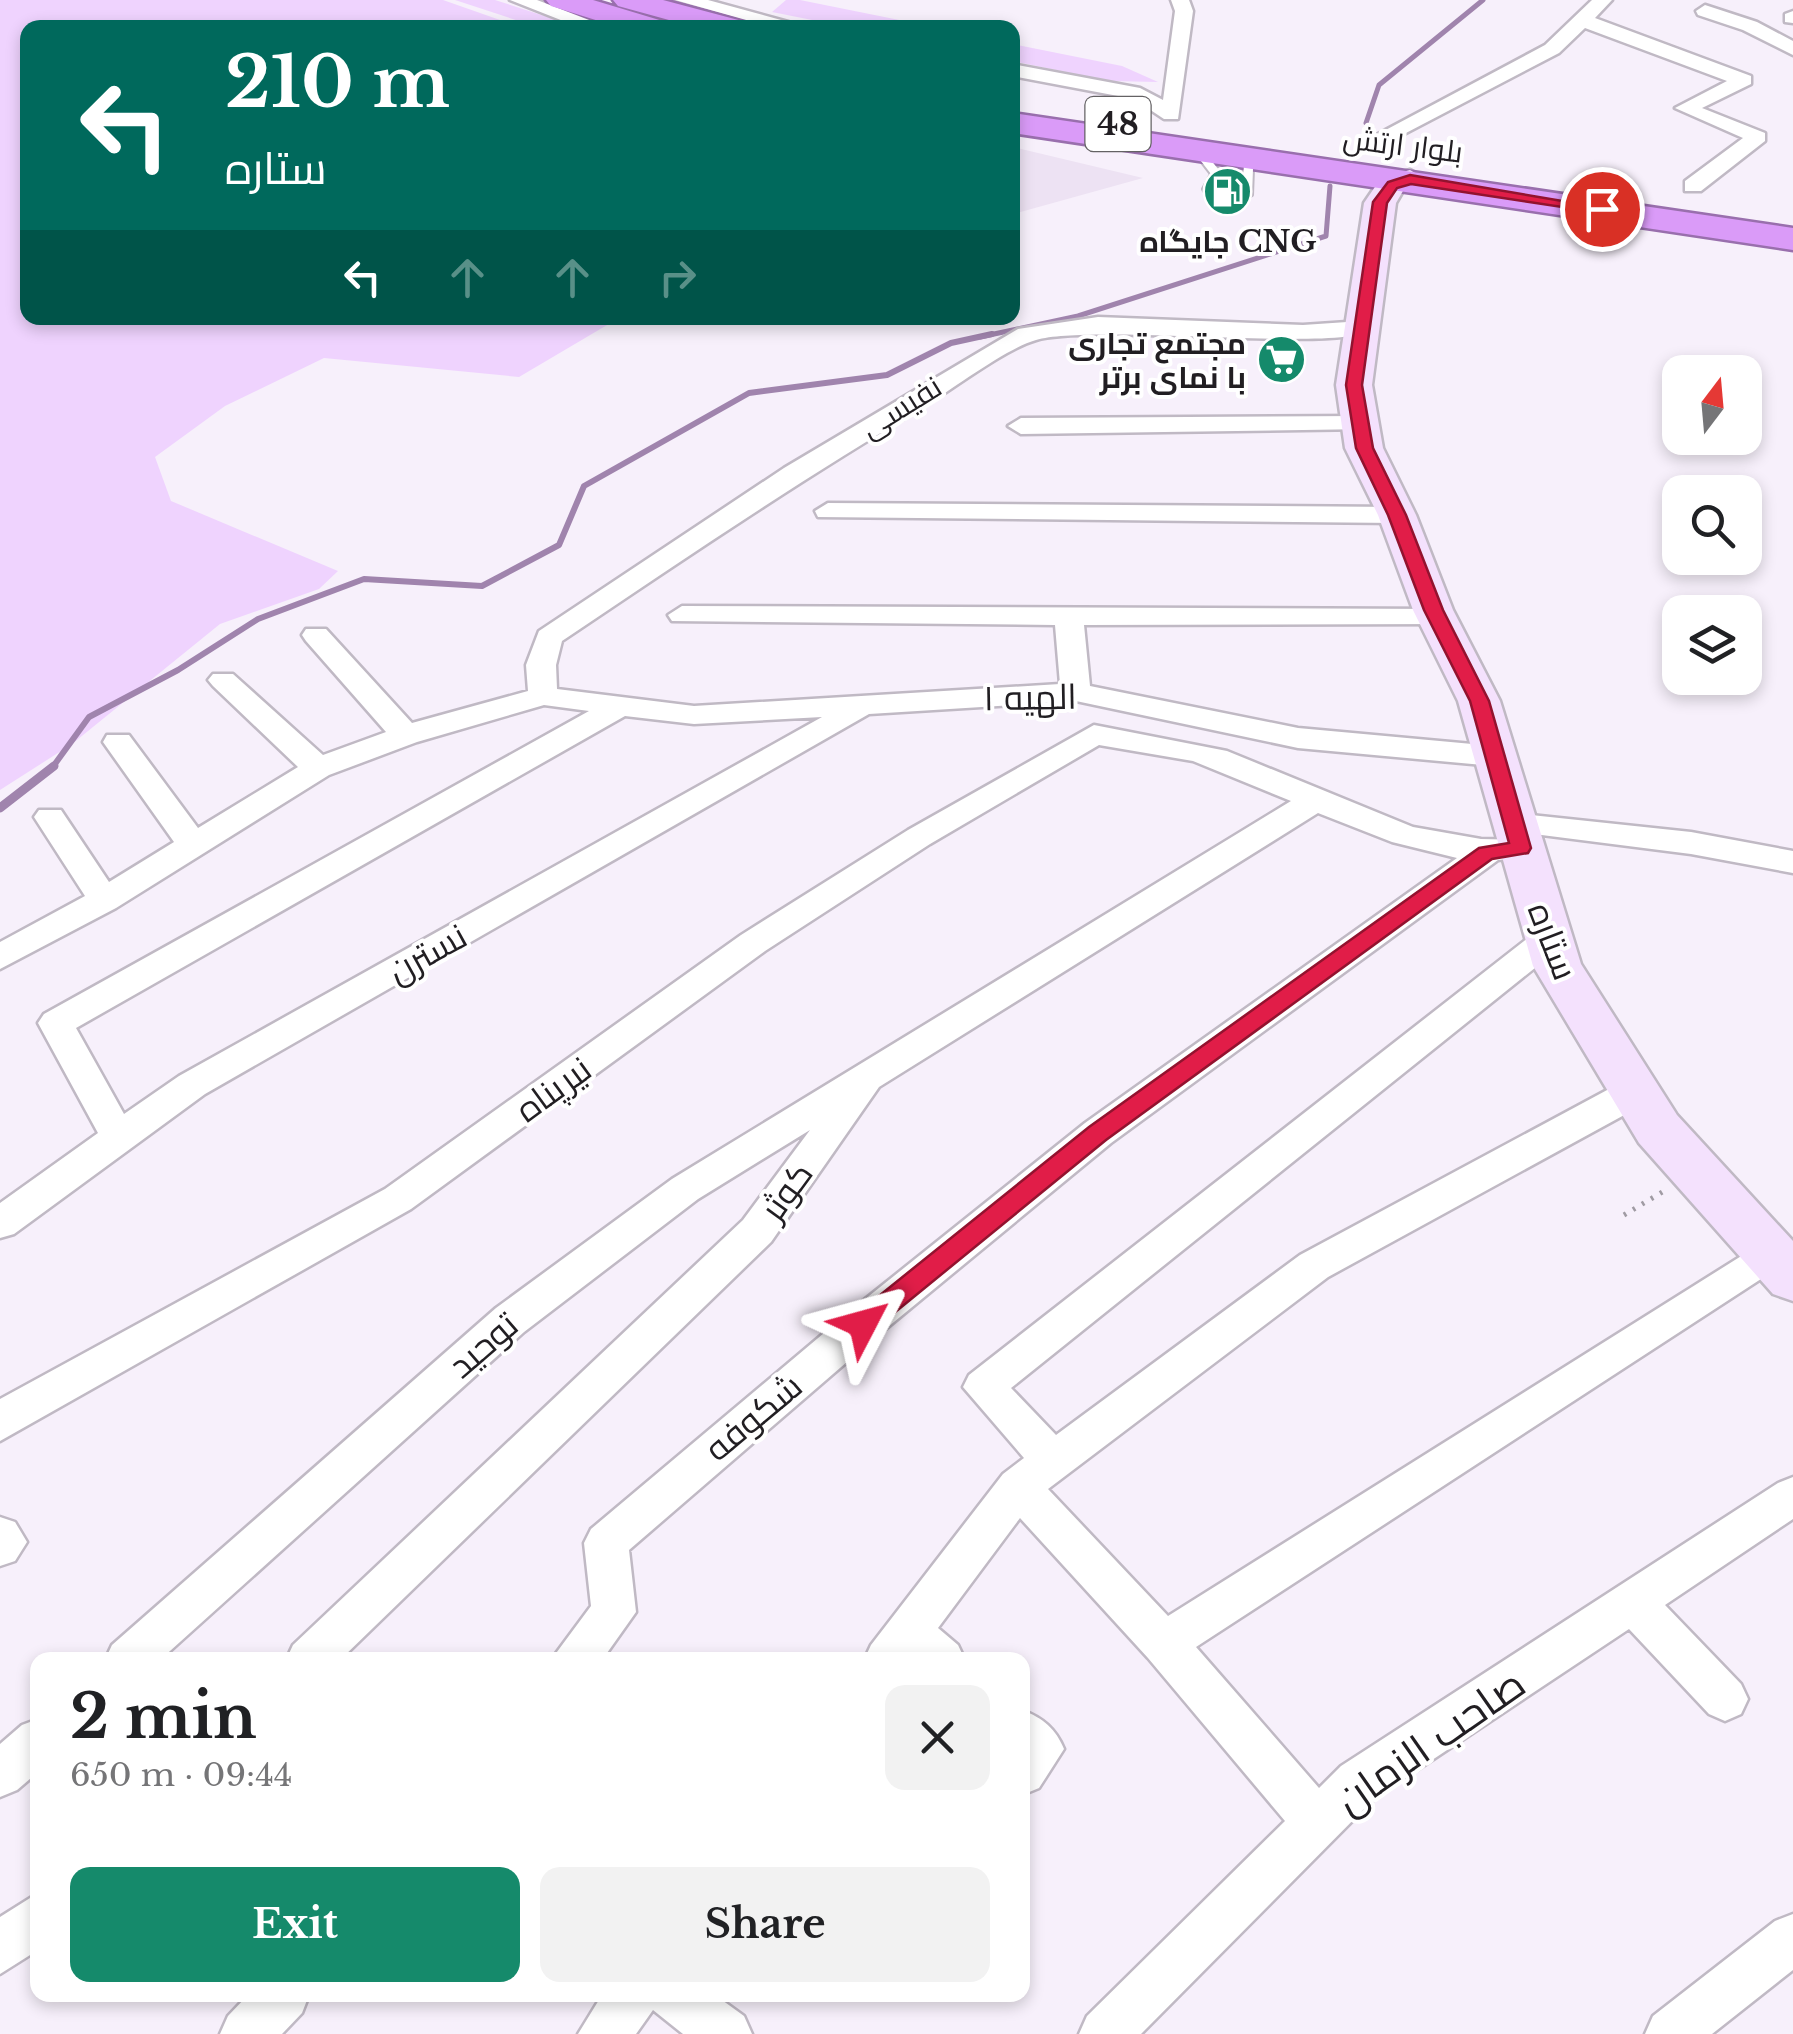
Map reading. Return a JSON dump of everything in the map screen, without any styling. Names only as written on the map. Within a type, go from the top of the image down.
[{"type":"highway","points":[[561,0],[602,20]]},
{"type":"highway","points":[[628,0],[742,14]]},
{"type":"highway","name":"48","points":[[1020,91],[1170,115],[1223,139]]},
{"type":"highway","name":"48","points":[[1020,109],[1306,150],[1377,167],[1793,230]]},
{"type":"highway","points":[[1020,124],[1223,139],[1266,160],[1793,238]]},
{"type":"highway","name":"بلوار ارتش","points":[[1338,136],[1428,148]]},
{"type":"highway","name":"بلوار ارتش","points":[[1306,150],[1793,221]]},
{"type":"highway","points":[[1654,180],[1745,194]]},
{"type":"street","points":[[520,0],[598,20]]},
{"type":"street","points":[[684,0],[767,20]]},
{"type":"street","points":[[1020,72],[1140,94],[1170,115],[1184,11],[1180,0]]},
{"type":"street","points":[[1376,141],[1552,49],[1603,0]]},
{"type":"street","points":[[1705,11],[1750,26],[1780,59],[1726,72]]},
{"type":"street","points":[[1582,20],[1744,80],[1685,108],[1758,136],[1692,186]]},
{"type":"street","points":[[1266,160],[1346,183],[1380,202],[1392,185],[1410,179]]},
{"type":"street","name":"ستاره","points":[[1380,202],[1354,385],[1364,448],[1479,701],[1494,756],[1507,841],[1557,966],[1658,1129],[1787,1271]]},
{"type":"street","name":"نفیسی","points":[[543,696],[541,665],[549,637],[793,474],[1027,334],[1098,324],[1302,332],[1362,328]]},
{"type":"street","points":[[1021,426],[1360,424]]},
{"type":"street","points":[[828,512],[1397,515]]},
{"type":"street","points":[[682,615],[1438,618]]},
{"type":"street","points":[[1069,616],[1076,692]]},
{"type":"street","points":[[316,635],[406,735]]},
{"type":"street","points":[[223,680],[318,768]]},
{"type":"street","name":"الهیه ۱","points":[[543,696],[694,716],[1076,692],[1298,738],[1494,756]]},
{"type":"street","points":[[0,957],[104,900],[318,768],[406,735],[543,696]]},
{"type":"street","name":"نسترن","points":[[0,1222],[192,1085],[867,704]]},
{"type":"street","points":[[118,1138],[56,1023],[622,705]]},
{"type":"street","name":"نیرپناه","points":[[0,1423],[29,1400],[398,1199],[754,942],[919,837],[1094,735],[1212,756],[1318,798]]},
{"type":"street","points":[[118,742],[192,843]]},
{"type":"street","points":[[1318,798],[1432,847],[1507,841],[1692,843],[1793,862]]},
{"type":"street","name":"کوثر","points":[[317,1652],[757,1231],[871,1074],[1318,798]]},
{"type":"street","points":[[50,817],[104,900]]},
{"type":"street","name":"شکوفه","points":[[581,1652],[614,1612],[606,1543],[863,1324],[1098,1133],[1507,841]]},
{"type":"street","points":[[1053,1460],[983,1387],[1548,940]]},
{"type":"street","name":"توحید","points":[[137,1652],[510,1320],[686,1189],[871,1074]]},
{"type":"street","points":[[912,1650],[1018,1487],[1314,1266],[1635,1092]]},
{"type":"street","points":[[1164,1643],[1787,1271]]},
{"type":"street","points":[[1018,1487],[1164,1643],[1318,1823]]},
{"type":"street","name":"صاحب الزمان","points":[[1105,2034],[1358,1782],[1793,1496]]},
{"type":"street","points":[[0,1536],[5,1542],[0,1546]]},
{"type":"street","points":[[1633,1602],[1725,1699]]},
{"type":"street","points":[[1030,1739],[1042,1749],[1030,1763]]},
{"type":"street","points":[[0,1774],[30,1748]]},
{"type":"street","points":[[0,1949],[30,1924]]},
{"type":"street","points":[[1671,2034],[1793,1940]]},
{"type":"street","points":[[246,2034],[277,2002]]},
{"type":"street","points":[[604,2034],[629,2002]]},
{"type":"street","points":[[682,2002],[726,2034]]},
{"type":"shaded area","points":[[0,0],[443,0],[500,20],[20,20],[20,325],[607,325],[519,377],[324,358],[225,406],[155,457],[171,501],[338,571],[319,589],[220,624],[72,744],[0,790]]},
{"type":"shaded area","points":[[455,0],[495,0],[557,20],[516,20]]},
{"type":"shaded area","points":[[786,0],[800,0],[899,20],[812,20],[772,12]]},
{"type":"shaded area","points":[[1020,46],[1122,66],[1158,82],[1109,81],[1020,62]]},
{"type":"shaded area","points":[[1020,149],[1143,178],[1020,212]]},
{"type":"waterway","points":[[1366,123],[1379,85],[1483,0]]},
{"type":"waterway","points":[[980,337],[1078,316],[1326,236],[1330,186]]},
{"type":"waterway","points":[[53,767],[89,717],[178,670],[258,619],[364,579],[482,586],[559,545],[584,486],[749,393],[887,375],[951,343],[992,334]]},
{"type":"waterway","points":[[0,808],[53,767]]},
{"type":"place","name":"جایگاه CNG","points":[[1228,192]]},
{"type":"place","name":"مجتمع تجاری با نمای برتر","points":[[1281,360]]},
{"type":"route","points":[[863,1324],[1098,1133],[1486,853],[1521,848],[1479,701],[1434,610],[1397,515],[1364,448],[1354,385],[1380,202],[1392,185],[1410,179],[1602,209]]}]
